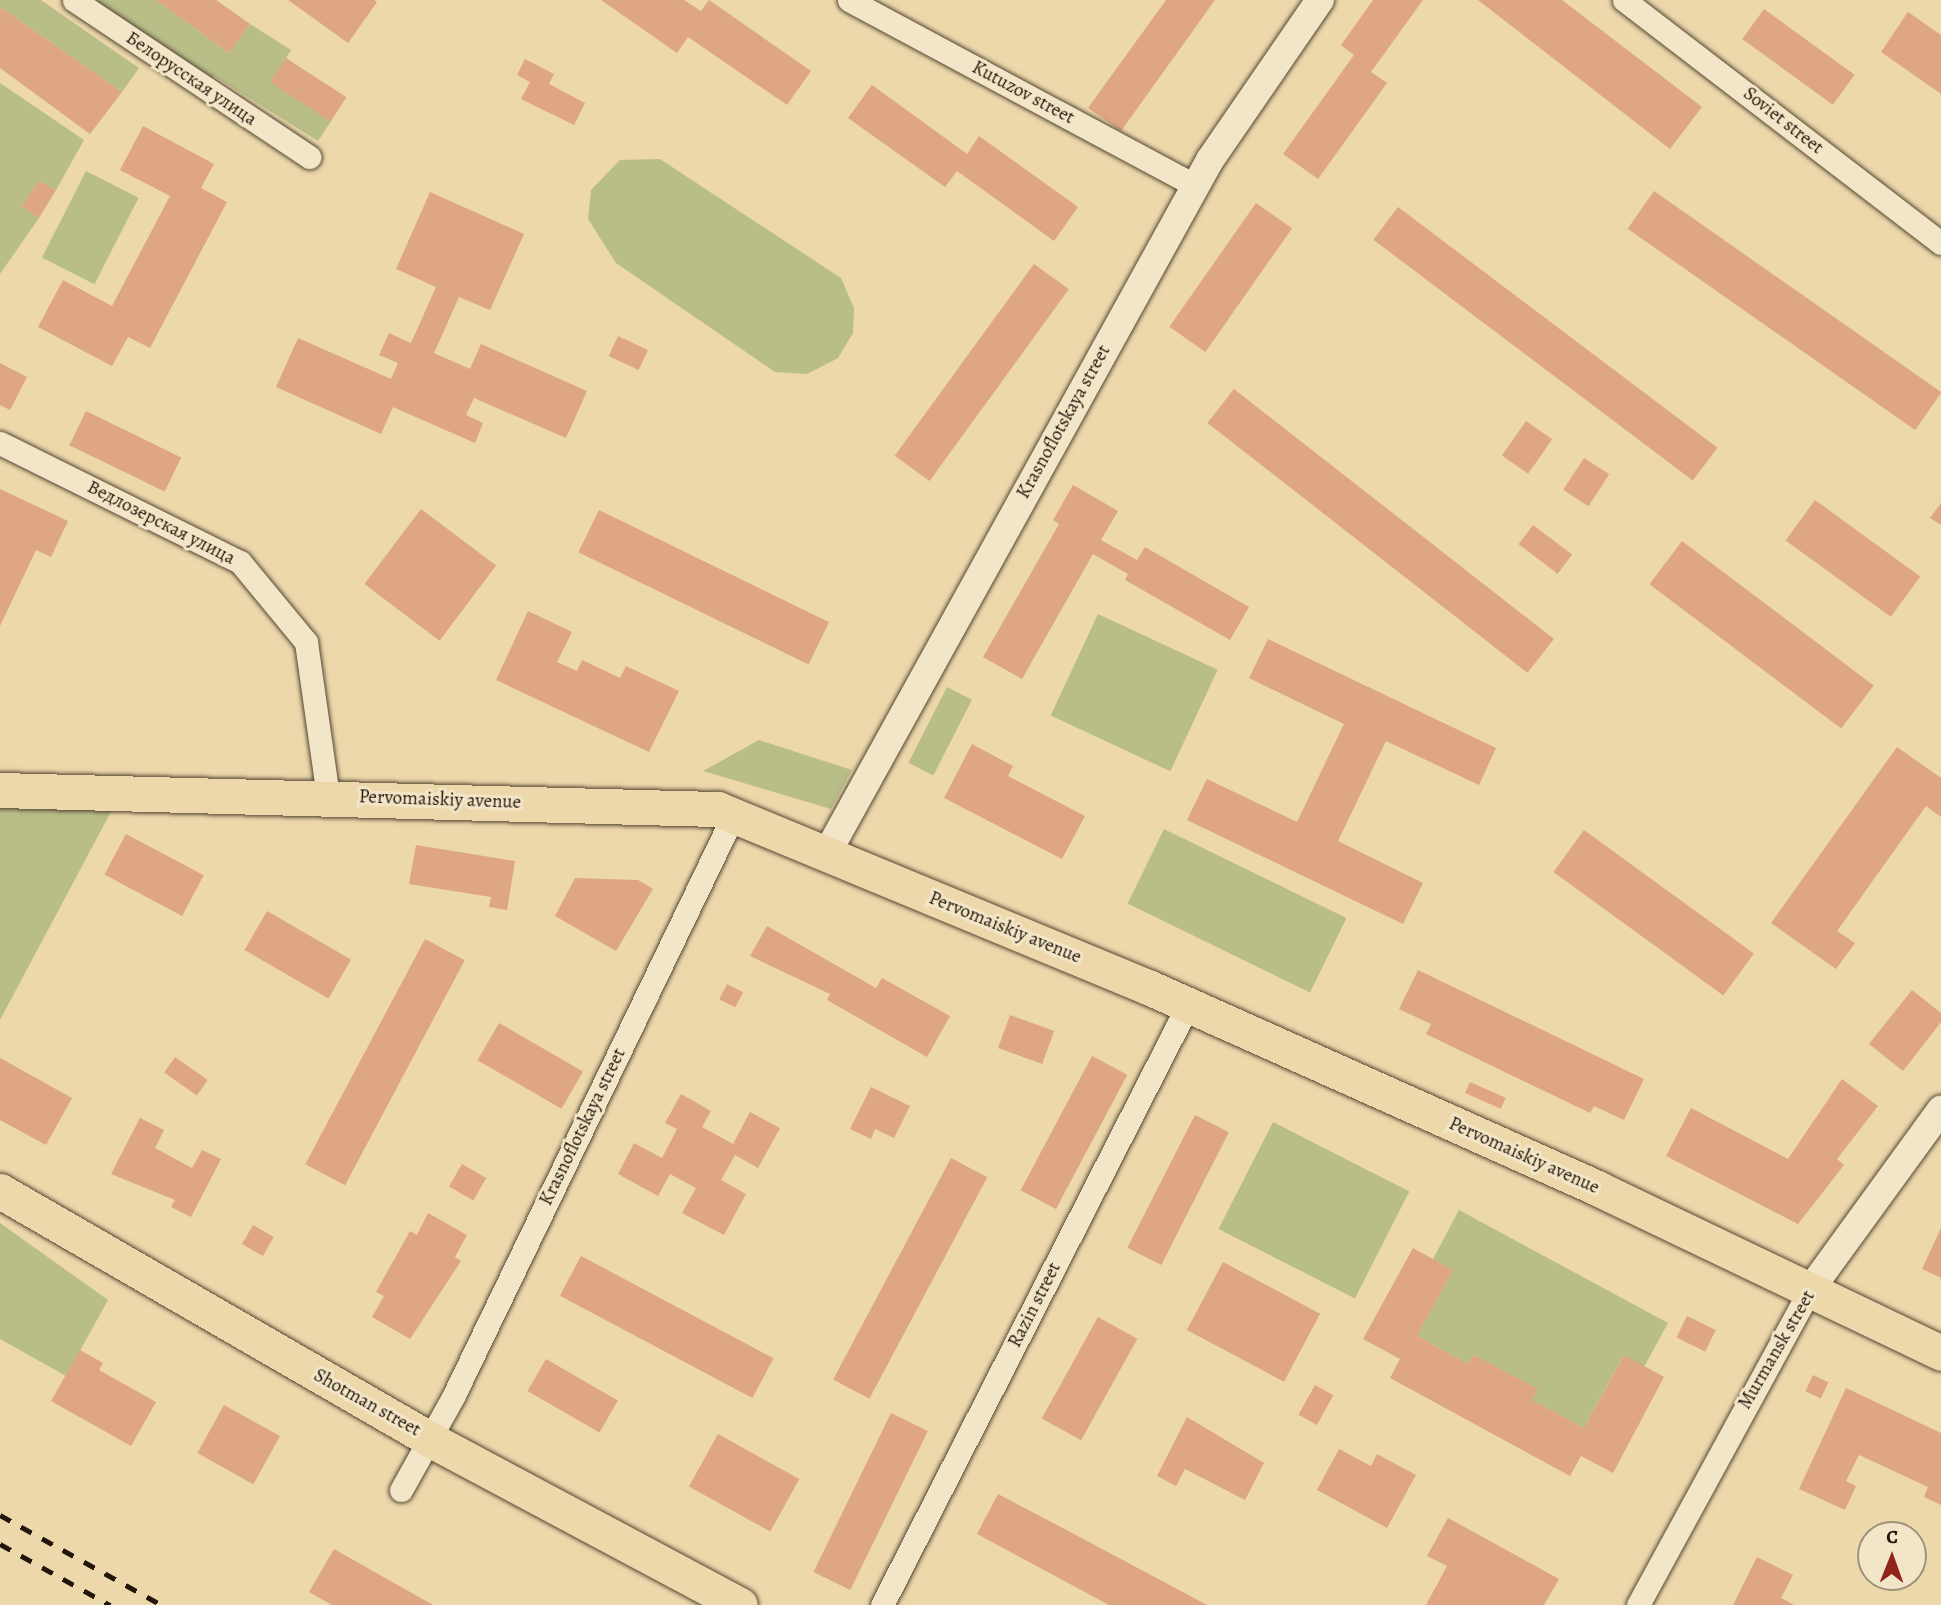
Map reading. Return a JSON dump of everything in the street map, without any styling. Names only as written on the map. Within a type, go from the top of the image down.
[{"type":"main road","name":"Pervomaiskiy avenue","points":[[0,790],[328,797],[734,814],[826,855],[1188,1005],[1810,1290],[1941,1353]]},
{"type":"main road","name":"Shotman street","points":[[0,1191],[432,1440],[740,1605]]},
{"type":"street","name":"Белорусская улица","points":[[74,0],[309,157]]},
{"type":"street","name":"Kutuzov street","points":[[849,0],[1196,186]]},
{"type":"street","name":"Krasnoflotskaya street","points":[[826,855],[1196,186],[1320,0]]},
{"type":"street","name":"Soviet street","points":[[1624,0],[1941,243]]},
{"type":"street","name":"Ведлозерская улица","points":[[0,443],[240,562],[306,642],[328,797]]},
{"type":"street","name":"Krasnoflotskaya street","points":[[401,1490],[432,1440],[734,814]]},
{"type":"street","name":"Razin street","points":[[882,1605],[1188,1005]]},
{"type":"street","name":"Murmansk street","points":[[1639,1605],[1810,1290],[1941,1110]]},
{"type":"green space","points":[[0,0],[41,0],[139,68],[122,92],[0,7]]},
{"type":"green space","points":[[88,0],[156,0],[229,53],[250,24],[291,50],[271,82],[331,121],[318,141],[214,76],[210,82]]},
{"type":"green space","points":[[0,83],[84,140],[56,190],[39,181],[22,206],[39,218],[0,274]]},
{"type":"green space","points":[[660,159],[841,278],[854,308],[853,333],[838,358],[807,374],[775,372],[616,263],[588,219],[591,190],[620,160]]},
{"type":"green space","points":[[86,171],[139,198],[95,284],[42,257]]},
{"type":"green space","points":[[1098,614],[1218,670],[1170,771],[1051,716]]},
{"type":"green space","points":[[947,687],[972,700],[933,775],[908,763]]},
{"type":"green space","points":[[759,740],[852,770],[831,809],[703,771]]},
{"type":"green space","points":[[0,804],[113,808],[0,1020]]},
{"type":"green space","points":[[1164,829],[1346,918],[1310,993],[1128,904]]},
{"type":"green space","points":[[1273,1122],[1409,1191],[1355,1298],[1219,1229]]},
{"type":"green space","points":[[1459,1210],[1668,1323],[1644,1367],[1623,1356],[1584,1428],[1532,1400],[1537,1389],[1474,1355],[1468,1364],[1417,1336],[1453,1270],[1433,1259]]},
{"type":"green space","points":[[0,1223],[108,1300],[66,1376],[0,1339]]},
{"type":"building","points":[[156,0],[216,0],[250,24],[229,53]]},
{"type":"building","points":[[288,0],[374,0],[377,2],[348,43]]},
{"type":"building","points":[[601,0],[684,0],[701,11],[709,0],[811,71],[787,105],[688,37],[677,53]]},
{"type":"building","points":[[1166,0],[1215,0],[1121,131],[1088,108]]},
{"type":"building","points":[[1373,0],[1423,0],[1371,72],[1387,83],[1318,179],[1283,154],[1354,55],[1341,45]]},
{"type":"building","points":[[1478,0],[1562,0],[1702,107],[1670,149]]},
{"type":"building","points":[[0,7],[122,92],[90,134],[0,68]]},
{"type":"building","points":[[1764,9],[1855,75],[1833,105],[1742,39]]},
{"type":"building","points":[[1908,12],[1941,35],[1941,94],[1881,52]]},
{"type":"building","points":[[286,58],[346,97],[331,122],[270,82]]},
{"type":"building","points":[[525,59],[554,74],[549,84],[585,103],[574,125],[521,99],[530,82],[517,75]]},
{"type":"building","points":[[872,85],[967,154],[979,136],[1078,207],[1054,241],[957,171],[945,187],[848,118]]},
{"type":"building","points":[[143,126],[214,164],[201,188],[227,202],[150,348],[128,337],[112,366],[38,327],[63,280],[112,306],[170,196],[120,170]]},
{"type":"building","points":[[39,181],[56,190],[39,218],[22,206]]},
{"type":"building","points":[[1654,191],[1941,392],[1915,430],[1628,229]]},
{"type":"building","points":[[430,192],[524,234],[490,310],[459,297],[434,353],[470,369],[481,344],[587,391],[566,438],[474,398],[466,415],[483,423],[475,443],[393,407],[381,434],[276,387],[298,338],[391,379],[398,363],[379,355],[389,333],[411,343],[436,287],[396,269]]},
{"type":"building","points":[[1256,203],[1292,228],[1205,352],[1169,327]]},
{"type":"building","points":[[1398,207],[1717,448],[1693,480],[1373,240]]},
{"type":"building","points":[[1034,264],[1069,289],[929,481],[895,456]]},
{"type":"building","points":[[618,336],[648,350],[639,370],[609,356]]},
{"type":"building","points":[[0,363],[27,377],[10,410],[0,405]]},
{"type":"building","points":[[1234,389],[1554,639],[1527,673],[1208,423]]},
{"type":"building","points":[[86,411],[181,457],[165,492],[69,445]]},
{"type":"building","points":[[1526,421],[1552,439],[1528,474],[1502,455]]},
{"type":"building","points":[[1584,458],[1609,474],[1588,506],[1563,490]]},
{"type":"building","points":[[1073,485],[1118,511],[1101,540],[1137,560],[1145,547],[1249,607],[1230,640],[1125,580],[1128,574],[1093,554],[1022,679],[983,657],[1059,524],[1053,520]]},
{"type":"building","points":[[0,489],[68,521],[51,557],[36,550],[0,626]]},
{"type":"building","points":[[1815,500],[1920,576],[1891,617],[1786,540]]},
{"type":"building","points":[[1941,503],[1941,525],[1930,518]]},
{"type":"building","points":[[421,509],[496,566],[440,641],[364,584]]},
{"type":"building","points":[[599,510],[829,622],[808,664],[578,552]]},
{"type":"building","points":[[1533,525],[1572,554],[1558,574],[1519,544]]},
{"type":"building","points":[[1682,541],[1874,685],[1841,729],[1650,584]]},
{"type":"building","points":[[528,611],[572,632],[557,662],[577,671],[582,660],[620,678],[626,666],[679,691],[649,752],[496,680]]},
{"type":"building","points":[[1268,639],[1496,748],[1479,785],[1386,741],[1338,841],[1423,883],[1403,924],[1187,820],[1207,779],[1297,822],[1344,724],[1249,678]]},
{"type":"building","points":[[972,744],[1013,766],[1008,776],[1085,816],[1062,859],[944,798]]},
{"type":"building","points":[[1897,747],[1941,778],[1941,817],[1926,806],[1837,931],[1855,943],[1836,969],[1771,923]]},
{"type":"building","points":[[1584,830],[1754,953],[1723,996],[1553,872]]},
{"type":"building","points":[[126,834],[204,875],[182,916],[104,875]]},
{"type":"building","points":[[416,845],[515,861],[507,910],[489,907],[491,897],[409,884]]},
{"type":"building","points":[[575,878],[638,880],[653,889],[616,951],[555,916]]},
{"type":"building","points":[[267,911],[351,960],[329,998],[244,950]]},
{"type":"building","points":[[767,926],[876,988],[882,978],[950,1016],[927,1057],[827,1000],[830,994],[750,956]]},
{"type":"building","points":[[425,939],[465,960],[345,1185],[305,1164]]},
{"type":"building","points":[[1418,970],[1644,1079],[1624,1120],[1594,1106],[1590,1113],[1426,1034],[1431,1024],[1399,1009]]},
{"type":"building","points":[[727,984],[743,992],[735,1007],[719,999]]},
{"type":"building","points":[[1912,990],[1941,1013],[1941,1022],[1903,1071],[1869,1044]]},
{"type":"building","points":[[1010,1015],[1054,1031],[1042,1064],[998,1048]]},
{"type":"building","points":[[499,1023],[583,1072],[562,1109],[478,1060]]},
{"type":"building","points":[[1092,1056],[1127,1075],[1056,1209],[1021,1190]]},
{"type":"building","points":[[175,1057],[208,1080],[197,1096],[164,1073]]},
{"type":"building","points":[[0,1058],[72,1098],[46,1145],[0,1120]]},
{"type":"building","points":[[1842,1079],[1878,1106],[1837,1159],[1844,1165],[1798,1224],[1666,1156],[1691,1108],[1788,1159]]},
{"type":"building","points":[[1470,1082],[1506,1098],[1501,1109],[1465,1093]]},
{"type":"building","points":[[871,1087],[910,1106],[894,1138],[875,1129],[871,1139],[850,1129]]},
{"type":"building","points":[[681,1094],[711,1111],[702,1127],[733,1144],[750,1112],[780,1128],[758,1168],[735,1155],[721,1180],[746,1194],[724,1235],[682,1213],[696,1188],[670,1174],[658,1196],[618,1174],[634,1143],[662,1158],[677,1129],[665,1123]]},
{"type":"building","points":[[1195,1115],[1229,1132],[1161,1265],[1127,1248]]},
{"type":"building","points":[[140,1118],[164,1130],[155,1148],[192,1168],[202,1150],[221,1159],[191,1217],[171,1207],[175,1200],[111,1174]]},
{"type":"building","points":[[951,1158],[987,1177],[869,1399],[833,1380]]},
{"type":"building","points":[[462,1164],[486,1178],[473,1201],[449,1187]]},
{"type":"building","points":[[428,1213],[467,1235],[455,1257],[461,1261],[410,1339],[372,1317],[384,1296],[376,1292],[410,1231],[417,1235]]},
{"type":"building","points":[[253,1225],[274,1237],[263,1256],[242,1244]]},
{"type":"building","points":[[1941,1228],[1941,1278],[1922,1269]]},
{"type":"building","points":[[1413,1248],[1453,1270],[1417,1336],[1468,1364],[1474,1355],[1538,1389],[1532,1400],[1584,1428],[1624,1355],[1664,1377],[1613,1473],[1581,1456],[1570,1476],[1390,1378],[1400,1359],[1363,1339]]},
{"type":"building","points":[[581,1256],[773,1358],[752,1398],[560,1296]]},
{"type":"building","points":[[1223,1262],[1320,1314],[1284,1382],[1187,1330]]},
{"type":"building","points":[[1687,1316],[1716,1330],[1705,1352],[1676,1338]]},
{"type":"building","points":[[1098,1317],[1137,1339],[1081,1440],[1042,1418]]},
{"type":"building","points":[[80,1350],[103,1363],[99,1370],[156,1402],[131,1446],[51,1401]]},
{"type":"building","points":[[546,1359],[618,1400],[599,1433],[528,1391]]},
{"type":"building","points":[[1813,1375],[1828,1382],[1821,1398],[1805,1391]]},
{"type":"building","points":[[1315,1385],[1333,1395],[1317,1425],[1299,1415]]},
{"type":"building","points":[[1846,1388],[1941,1433],[1941,1505],[1924,1497],[1928,1487],[1859,1455],[1846,1481],[1856,1486],[1845,1510],[1799,1489]]},
{"type":"building","points":[[224,1405],[280,1436],[253,1484],[197,1453]]},
{"type":"building","points":[[891,1413],[928,1431],[850,1590],[813,1572]]},
{"type":"building","points":[[1187,1417],[1264,1463],[1245,1500],[1185,1469],[1176,1486],[1157,1476]]},
{"type":"building","points":[[718,1434],[799,1479],[770,1532],[689,1486]]},
{"type":"building","points":[[1339,1449],[1371,1466],[1377,1454],[1416,1475],[1387,1528],[1317,1490]]},
{"type":"building","points":[[998,1494],[1207,1605],[1109,1605],[977,1534]]},
{"type":"building","points":[[1448,1518],[1559,1579],[1544,1605],[1426,1605],[1447,1566],[1427,1556]]},
{"type":"building","points":[[334,1549],[433,1605],[332,1605],[309,1592]]},
{"type":"building","points":[[1757,1557],[1793,1575],[1781,1598],[1794,1605],[1733,1605]]},
{"type":"railway","points":[[0,1515],[162,1605]]},
{"type":"railway","points":[[0,1544],[110,1605]]}]
